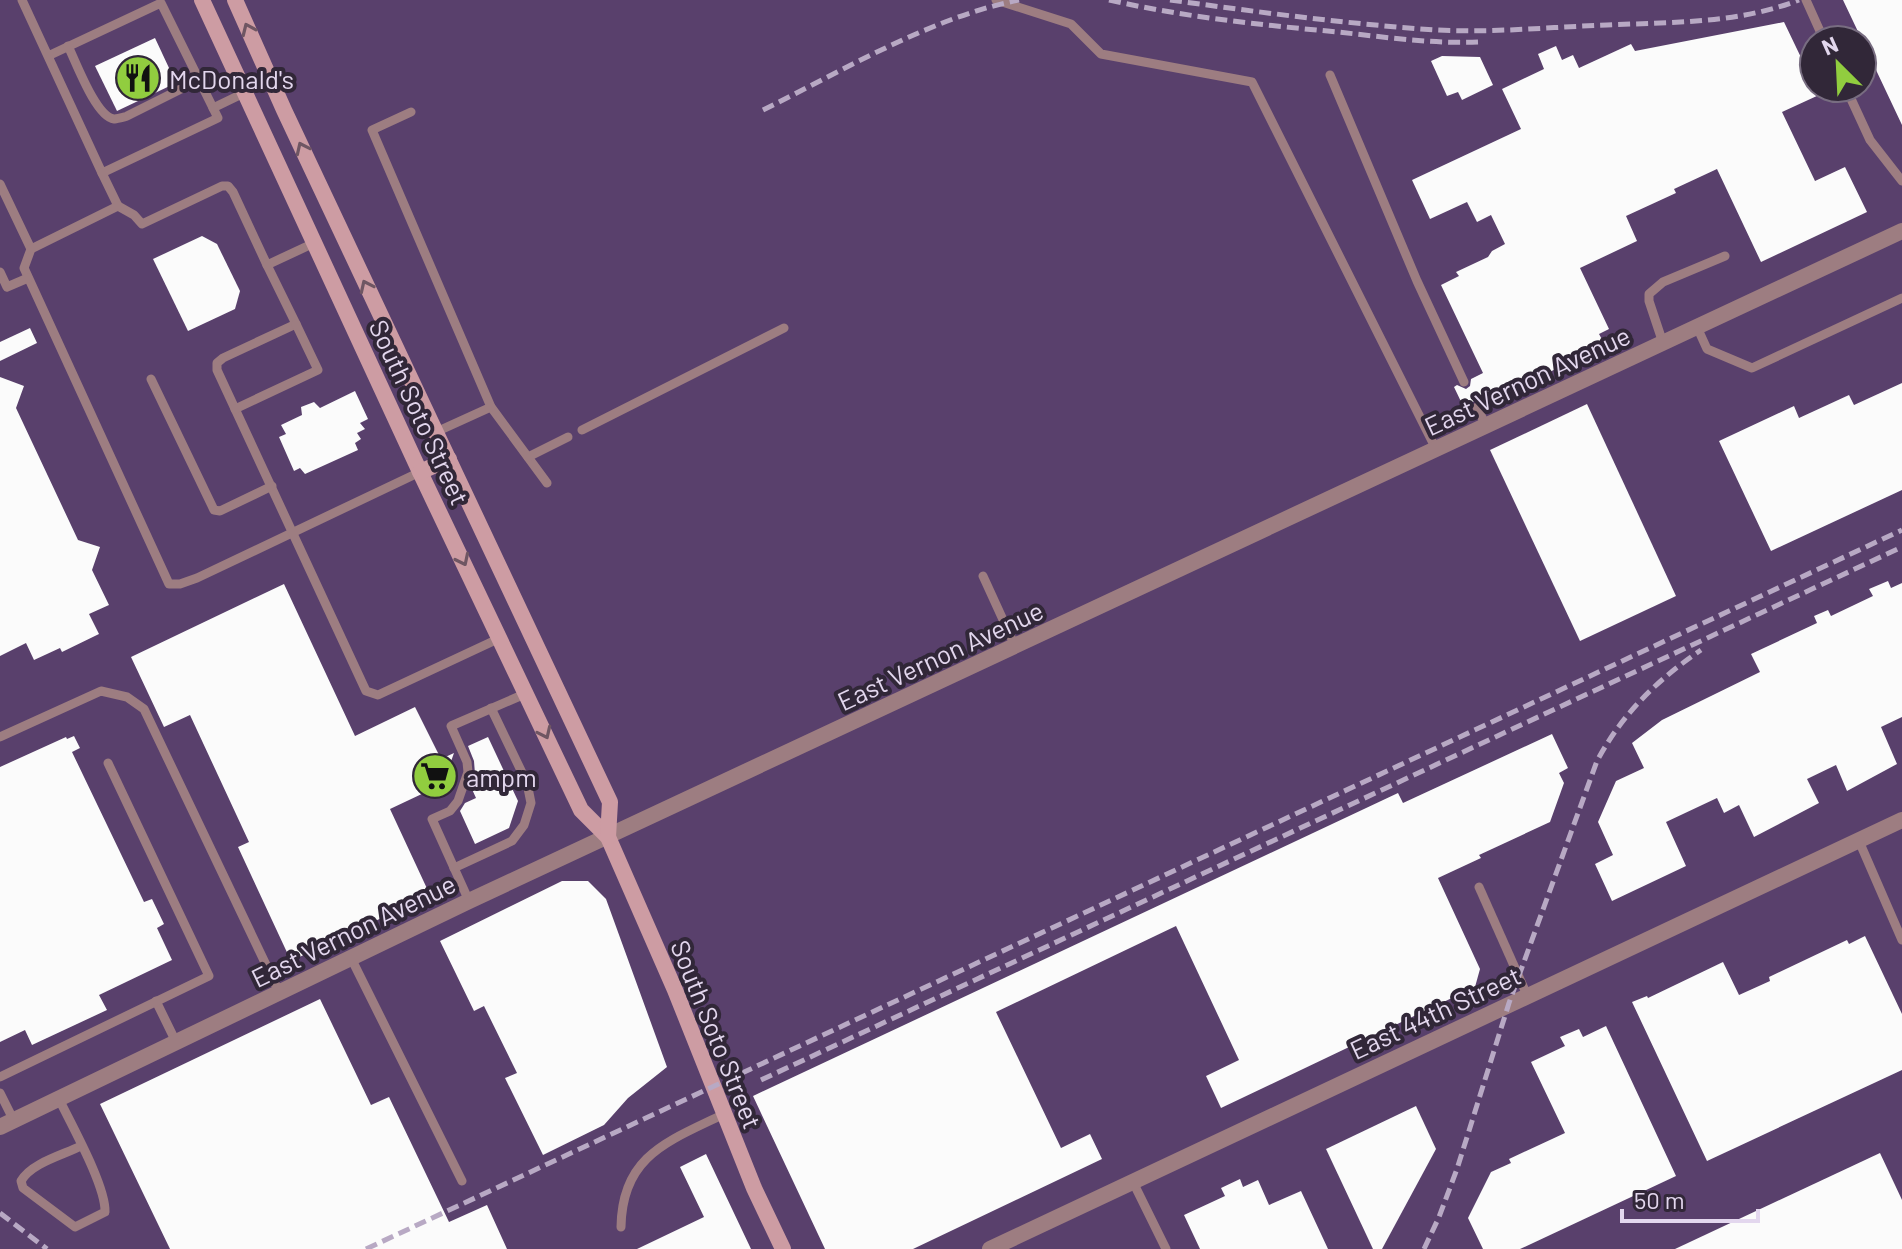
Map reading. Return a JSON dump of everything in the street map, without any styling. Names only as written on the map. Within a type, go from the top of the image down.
[{"type":"main road","name":"South Soto Street","points":[[202,0],[420,472],[581,810],[608,837],[675,990],[754,1188],[783,1249]]},
{"type":"main road","name":"South Soto Street","points":[[235,0],[610,802],[608,837]]},
{"type":"main road","points":[[420,472],[449,459]]},
{"type":"street","name":"East Vernon Avenue","points":[[7,1124],[469,901],[1902,231]]},
{"type":"street","name":"East 44th Street","points":[[990,1249],[1902,820]]},
{"type":"lane","points":[[22,0],[118,206],[142,224],[222,186],[228,186],[233,192],[318,370],[235,409]]},
{"type":"lane","points":[[996,0],[1071,24],[1101,54],[1252,82],[1436,449]]},
{"type":"lane","points":[[1806,0],[1817,24]]},
{"type":"lane","points":[[48,56],[161,3],[218,118],[102,173]]},
{"type":"lane","points":[[68,46],[97,107],[114,119],[127,116],[199,80]]},
{"type":"lane","points":[[1330,75],[1417,281],[1464,382]]},
{"type":"lane","points":[[213,108],[244,93]]},
{"type":"lane","points":[[1853,104],[1870,140],[1902,181]]},
{"type":"lane","points":[[411,112],[372,130],[491,407],[547,483]]},
{"type":"lane","points":[[0,184],[31,249]]},
{"type":"lane","points":[[118,206],[31,249],[24,268],[169,584],[197,578],[420,472]]},
{"type":"lane","points":[[267,265],[314,243]]},
{"type":"lane","points":[[1663,343],[1649,294],[1663,282],[1725,256]]},
{"type":"lane","points":[[0,272],[3,289],[28,278]]},
{"type":"lane","points":[[1697,327],[1707,349],[1752,368],[1902,298]]},
{"type":"lane","points":[[296,324],[217,363],[217,370],[366,691],[378,695],[500,638]]},
{"type":"lane","points":[[582,430],[784,328]]},
{"type":"lane","points":[[151,379],[214,510],[220,511],[272,486]]},
{"type":"lane","points":[[436,432],[491,407]]},
{"type":"lane","points":[[1477,407],[1486,426]]},
{"type":"lane","points":[[528,457],[568,437]]},
{"type":"lane","points":[[983,576],[1015,646]]},
{"type":"lane","points":[[0,737],[101,691],[127,697],[144,709],[279,992]]},
{"type":"lane","points":[[469,901],[432,819],[450,811],[458,801],[468,772],[467,762],[451,726],[527,693]]},
{"type":"lane","points":[[454,868],[512,841],[524,825],[531,803],[527,783],[491,708]]},
{"type":"lane","points":[[0,1077],[209,976],[108,763]]},
{"type":"lane","points":[[1859,841],[1902,940]]},
{"type":"lane","points":[[1479,887],[1527,995]]},
{"type":"lane","points":[[351,958],[462,1181]]},
{"type":"lane","points":[[156,1001],[176,1042]]},
{"type":"lane","points":[[0,1093],[7,1124]]},
{"type":"lane","points":[[59,1099],[81,1146],[105,1200],[105,1212],[75,1227],[23,1188],[21,1181],[25,1173],[81,1146]]},
{"type":"lane","points":[[621,1227],[621,1202],[641,1162],[663,1144],[724,1114]]},
{"type":"lane","points":[[1133,1182],[1166,1249]]},
{"type":"shaded area","points":[[0,0],[1902,0],[1902,1249],[0,1249]]},
{"type":"building","points":[[1843,0],[1902,0],[1902,125],[1878,74],[1878,24],[1854,24]]},
{"type":"building","points":[[1784,22],[1798,51],[1799,104],[1782,112],[1815,181],[1845,167],[1867,212],[1761,262],[1717,169],[1674,189],[1676,193],[1626,216],[1637,241],[1580,268],[1609,329],[1599,334],[1605,345],[1484,404],[1475,400],[1465,410],[1454,387],[1457,385],[1466,389],[1471,379],[1483,373],[1441,285],[1459,276],[1456,272],[1488,257],[1505,244],[1491,215],[1477,222],[1467,202],[1430,219],[1412,180],[1521,129],[1502,89],[1544,69],[1538,54],[1556,46],[1562,60],[1573,55],[1579,68],[1631,44],[1635,51]]},
{"type":"building","name":"McDonald's","points":[[155,38],[176,83],[117,111],[95,66]]},
{"type":"building","points":[[1442,56],[1480,57],[1493,85],[1462,100],[1458,92],[1447,96],[1431,61]]},
{"type":"building","points":[[202,236],[217,244],[240,291],[235,309],[188,331],[153,259]]},
{"type":"building","points":[[30,328],[37,343],[0,361],[0,342]]},
{"type":"building","points":[[0,377],[24,386],[16,408],[78,540],[100,547],[92,570],[109,605],[89,614],[99,634],[62,652],[60,648],[34,660],[26,643],[0,656]]},
{"type":"building","points":[[1902,383],[1902,490],[1771,551],[1719,441],[1794,406],[1799,418],[1849,395],[1854,405]]},
{"type":"building","points":[[355,391],[368,419],[360,423],[365,429],[357,433],[361,439],[355,443],[358,450],[305,474],[300,468],[294,471],[279,437],[286,434],[281,425],[302,415],[301,407],[314,402],[320,408]]},
{"type":"building","points":[[1587,404],[1676,596],[1580,641],[1490,450]]},
{"type":"building","points":[[1888,581],[1891,588],[1902,583],[1902,717],[1881,727],[1897,764],[1847,791],[1836,765],[1807,779],[1819,803],[1754,837],[1739,805],[1724,813],[1717,798],[1666,822],[1686,866],[1612,901],[1595,864],[1613,855],[1598,822],[1616,781],[1644,768],[1632,743],[1662,720],[1760,672],[1751,654],[1817,623],[1814,616],[1828,610],[1831,616],[1873,596],[1869,589]]},
{"type":"building","points":[[284,584],[355,736],[415,707],[441,759],[454,753],[443,784],[390,809],[430,895],[291,961],[238,847],[249,842],[190,715],[164,727],[131,657]]},
{"type":"building","points":[[1552,734],[1568,768],[1559,773],[1564,783],[1550,822],[1438,878],[1480,969],[1475,987],[1221,1108],[1206,1076],[1239,1060],[1176,926],[996,1012],[1061,1148],[1090,1134],[1102,1159],[913,1249],[825,1249],[753,1096],[1398,793],[1403,803]]},
{"type":"building","points":[[74,736],[80,748],[72,752],[144,902],[152,899],[164,924],[157,928],[172,960],[99,995],[107,1010],[32,1045],[25,1030],[0,1042],[0,767]]},
{"type":"building","points":[[488,737],[518,801],[509,828],[475,844],[460,811],[465,803],[476,798],[471,787],[475,774],[474,761],[468,746]]},
{"type":"building","points":[[562,881],[588,881],[606,899],[667,1067],[628,1098],[604,1125],[543,1155],[505,1078],[517,1073],[484,1006],[474,1011],[440,941]]},
{"type":"building","points":[[1865,936],[1902,1014],[1902,1070],[1707,1161],[1632,1002],[1648,998],[1723,962],[1739,995],[1770,981],[1769,977],[1847,940],[1849,944]]},
{"type":"building","points":[[320,999],[371,1105],[389,1097],[449,1222],[487,1205],[507,1249],[170,1249],[100,1104]]},
{"type":"building","points":[[1606,1026],[1676,1176],[1520,1249],[1483,1249],[1468,1218],[1491,1172],[1511,1163],[1509,1159],[1565,1133],[1531,1062],[1565,1046],[1560,1037],[1579,1029],[1583,1037]]},
{"type":"building","points":[[1416,1106],[1436,1149],[1382,1249],[1373,1249],[1326,1149]]},
{"type":"building","points":[[1880,1153],[1902,1200],[1902,1249],[1675,1249]]},
{"type":"building","points":[[706,1154],[751,1249],[637,1249],[704,1217],[680,1167]]},
{"type":"building","points":[[1240,1179],[1243,1187],[1258,1180],[1269,1205],[1301,1191],[1328,1249],[1200,1249],[1184,1215],[1225,1196],[1221,1188]]},
{"type":"railway","points":[[763,110],[921,32],[986,8],[1019,0]]},
{"type":"railway","points":[[1109,0],[1251,23],[1408,40],[1478,42]]},
{"type":"railway","points":[[1170,0],[1369,24],[1479,31],[1728,18],[1799,0]]},
{"type":"railway","points":[[366,1249],[1902,530]]},
{"type":"railway","points":[[761,1080],[1902,547]]},
{"type":"railway","points":[[1424,1249],[1457,1169],[1509,1003],[1597,761],[1642,699],[1701,650]]},
{"type":"railway","points":[[0,1213],[47,1249]]},
{"type":"place","name":"McDonald's","points":[[138,78]]},
{"type":"place","name":"ampm","points":[[435,776]]}]
